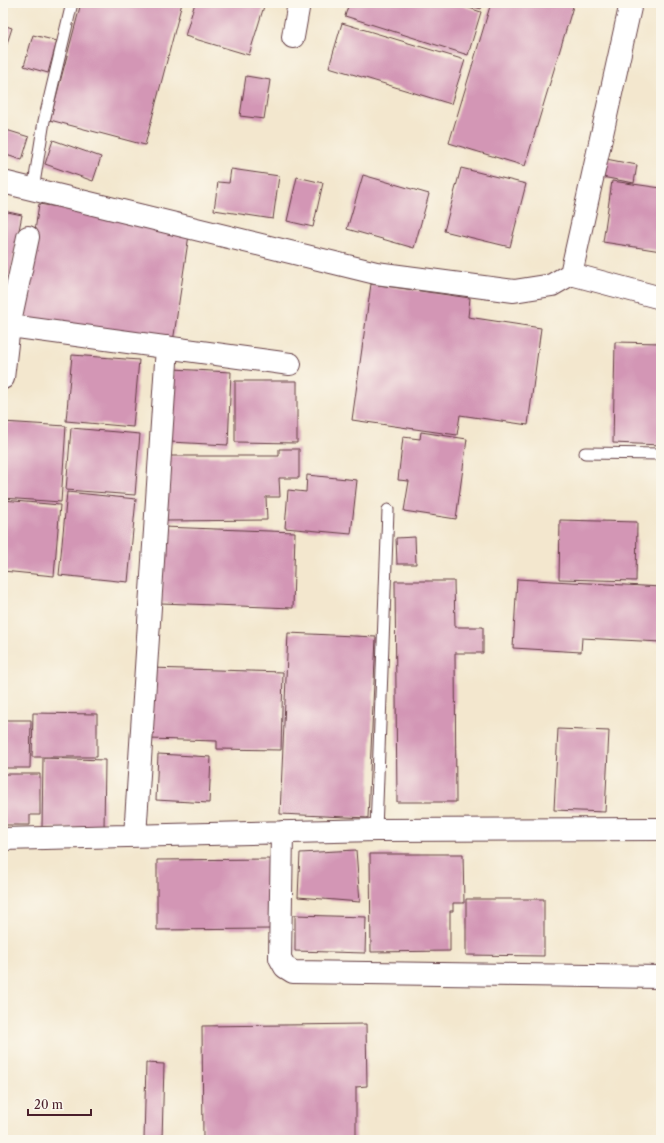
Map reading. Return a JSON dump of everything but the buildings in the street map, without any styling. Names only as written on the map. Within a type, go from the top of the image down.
[{"type":"street","points":[[292,37],[299,3]]},
{"type":"street","points":[[571,274],[631,3]]},
{"type":"street","points":[[3,182],[376,273],[514,291],[552,285],[571,274],[661,298]]},
{"type":"street","points":[[3,378],[6,326],[28,238]]},
{"type":"street","points":[[6,326],[290,364]]},
{"type":"street","points":[[135,836],[167,347]]},
{"type":"street","points":[[3,839],[376,830],[661,829]]},
{"type":"street","points":[[282,832],[280,958],[285,967],[293,972],[661,977]]},
{"type":"lane","points":[[33,190],[44,121],[72,3]]},
{"type":"lane","points":[[584,453],[661,454]]},
{"type":"lane","points":[[376,830],[388,510]]}]
